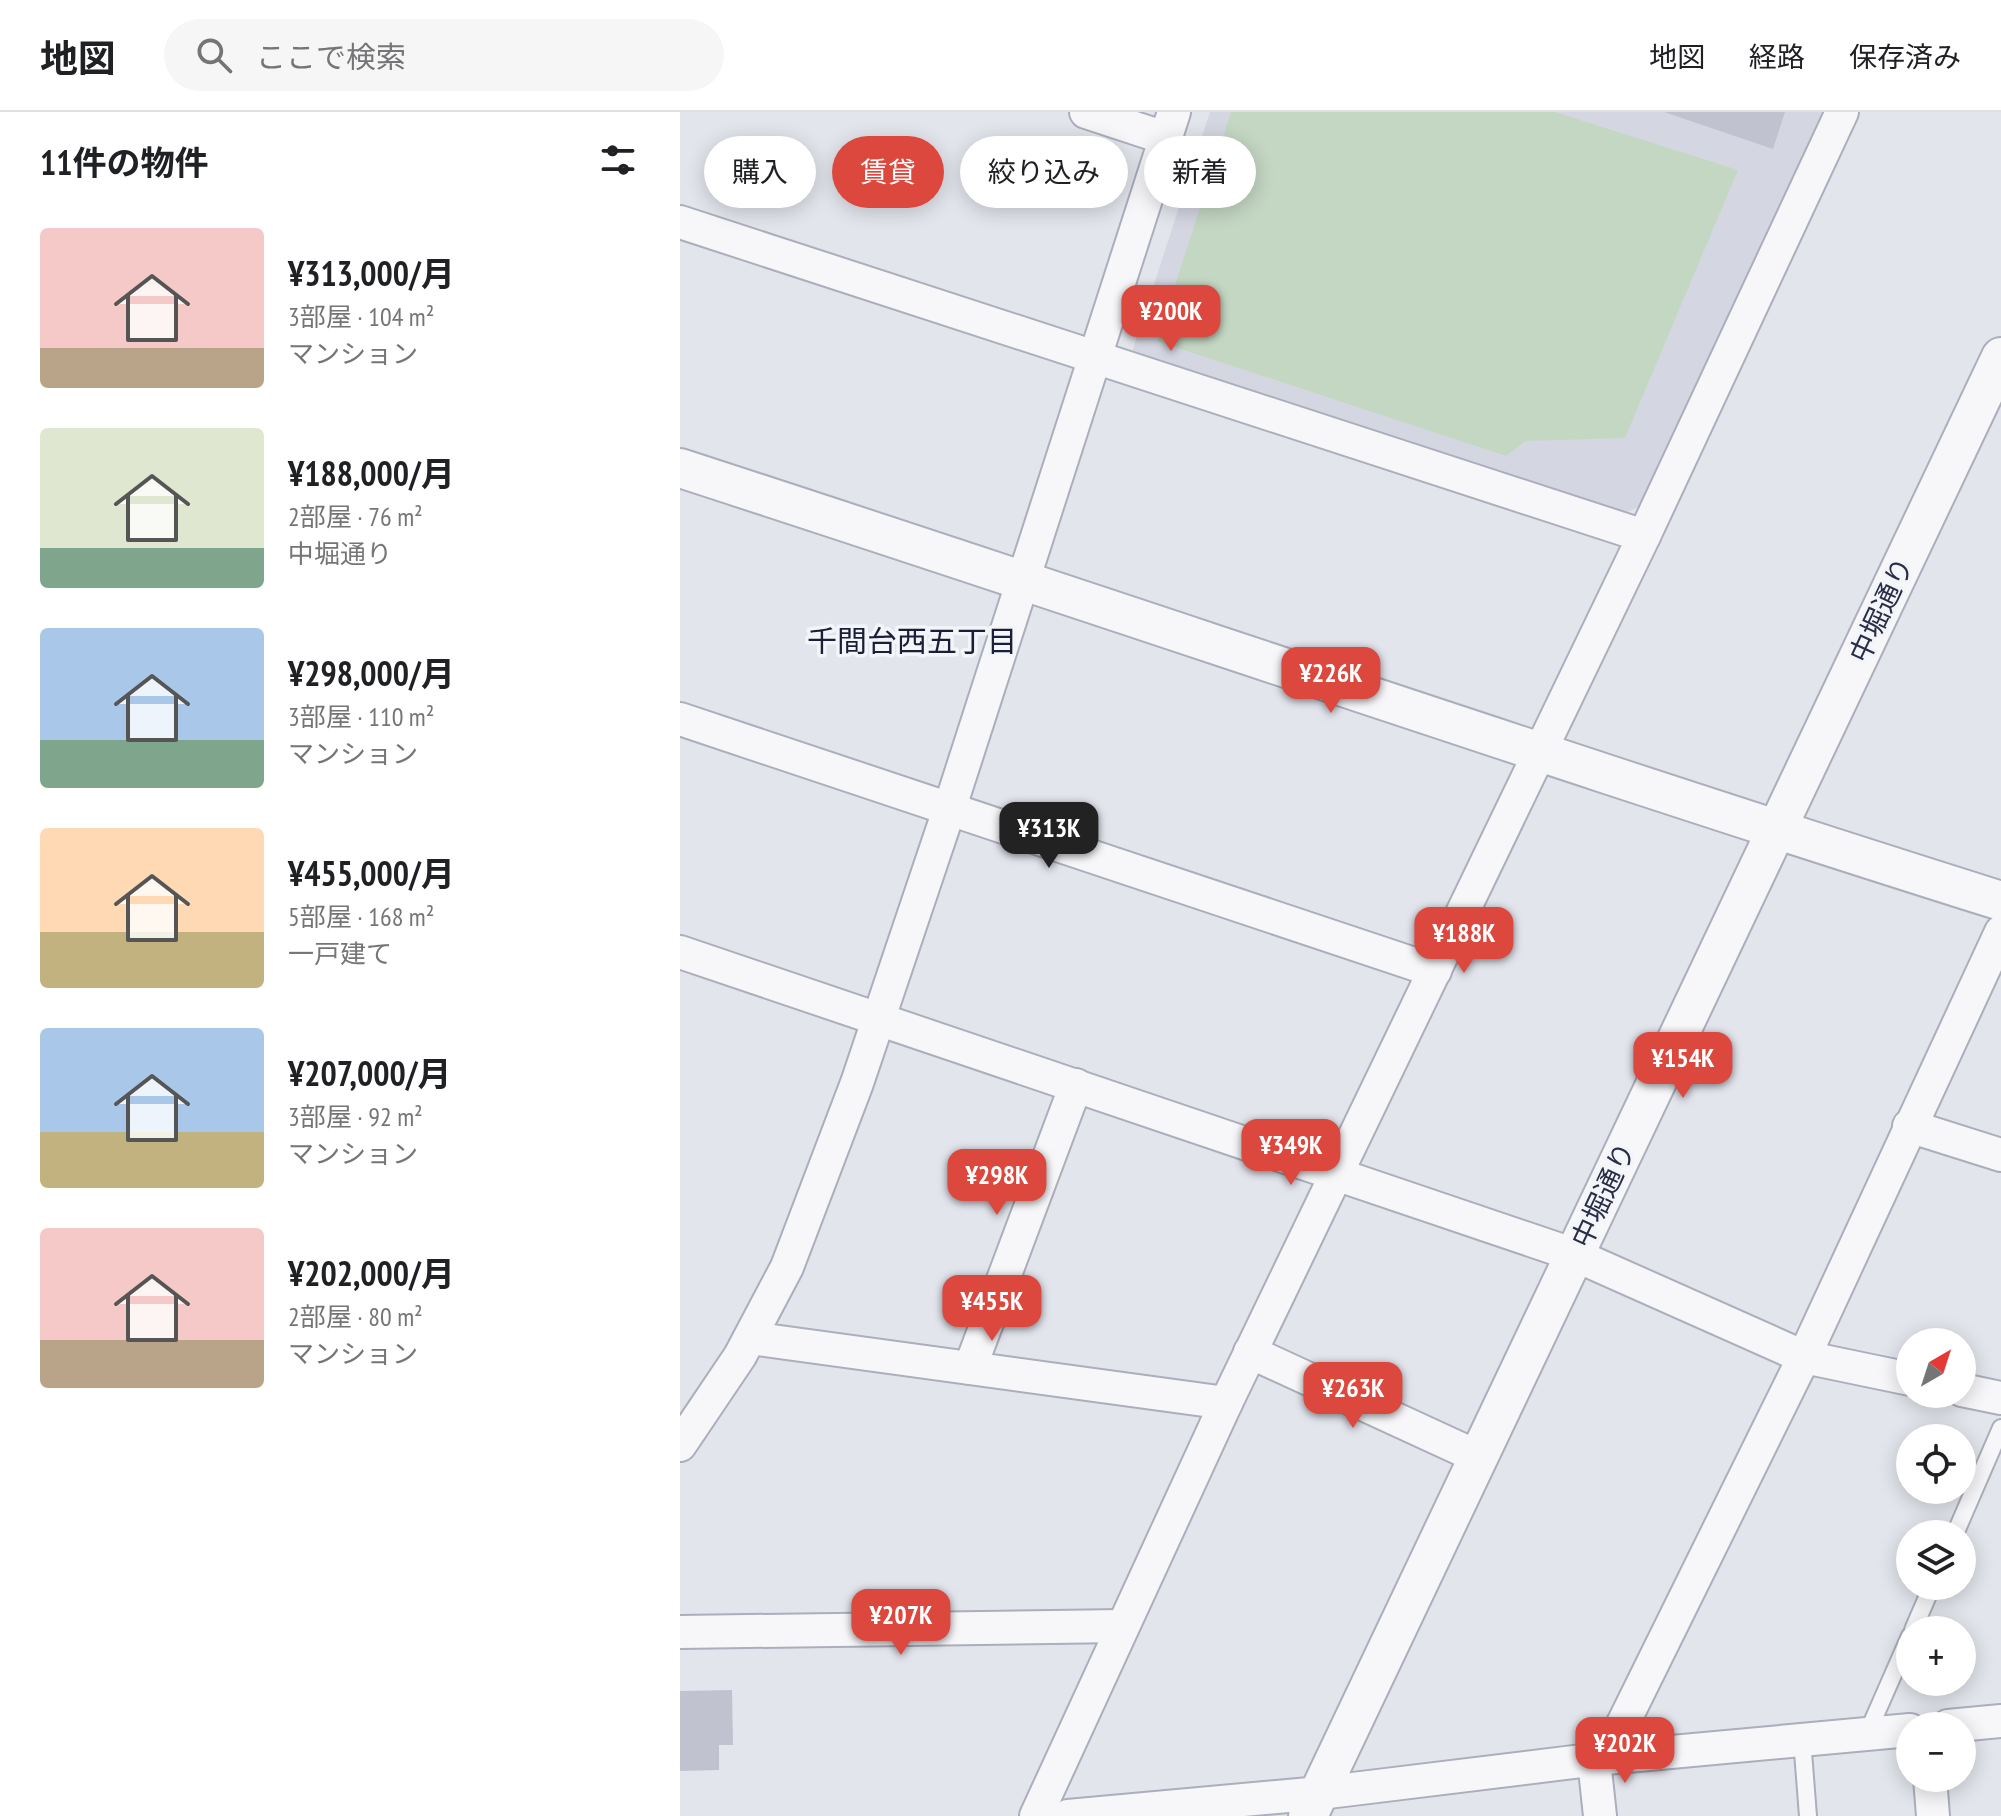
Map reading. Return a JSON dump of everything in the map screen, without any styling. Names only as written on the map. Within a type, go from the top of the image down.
[{"type":"street","points":[[680,1445],[750,1338],[787,1267],[878,1019],[950,807],[1170,125],[1086,112]]},
{"type":"street","points":[[1036,1816],[1335,1172],[1644,536],[1842,112]]},
{"type":"street","points":[[680,222],[1644,536]]},
{"type":"street","name":"中堀通り","points":[[1314,1804],[2001,357]]},
{"type":"street","points":[[680,468],[1538,752],[2001,901]]},
{"type":"street","points":[[680,719],[1435,971]]},
{"type":"street","points":[[1600,1816],[1600,1759],[1804,1357],[2001,932]]},
{"type":"street","points":[[680,952],[1575,1255],[1804,1357],[1896,1376]]},
{"type":"street","points":[[970,1368],[1076,1085]]},
{"type":"street","points":[[1909,1126],[2001,1155]]},
{"type":"street","points":[[750,1338],[1226,1403]]},
{"type":"street","points":[[1250,1352],[1478,1457]]},
{"type":"street","points":[[1976,1393],[2001,1398]]},
{"type":"street","points":[[680,1632],[1122,1626]]},
{"type":"street","points":[[1976,1723],[2001,1721]]},
{"type":"street","points":[[1068,1816],[1314,1804],[1600,1759],[1896,1731]]},
{"type":"street","points":[[1931,1792],[1933,1816]]},
{"type":"lane","points":[[1961,1520],[2001,1428]]},
{"type":"lane","points":[[1867,1734],[1896,1668]]},
{"type":"lane","points":[[1802,1739],[1808,1816]]},
{"type":"shaded area","points":[[1210,112],[1828,112],[1641,506],[1623,514],[1131,355],[1179,208],[1256,208],[1256,136],[1202,136]]},
{"type":"green space","points":[[1231,112],[1555,112],[1738,170],[1625,438],[1525,441],[1506,456],[1157,341],[1200,208],[1256,208],[1256,136],[1223,136]]},
{"type":"building","points":[[1664,112],[1785,112],[1773,149]]},
{"type":"building","points":[[732,1690],[733,1745],[719,1745],[719,1770],[680,1771],[680,1691]]},
{"type":"district","name":"千間台西五丁目","points":[[912,642]]}]
